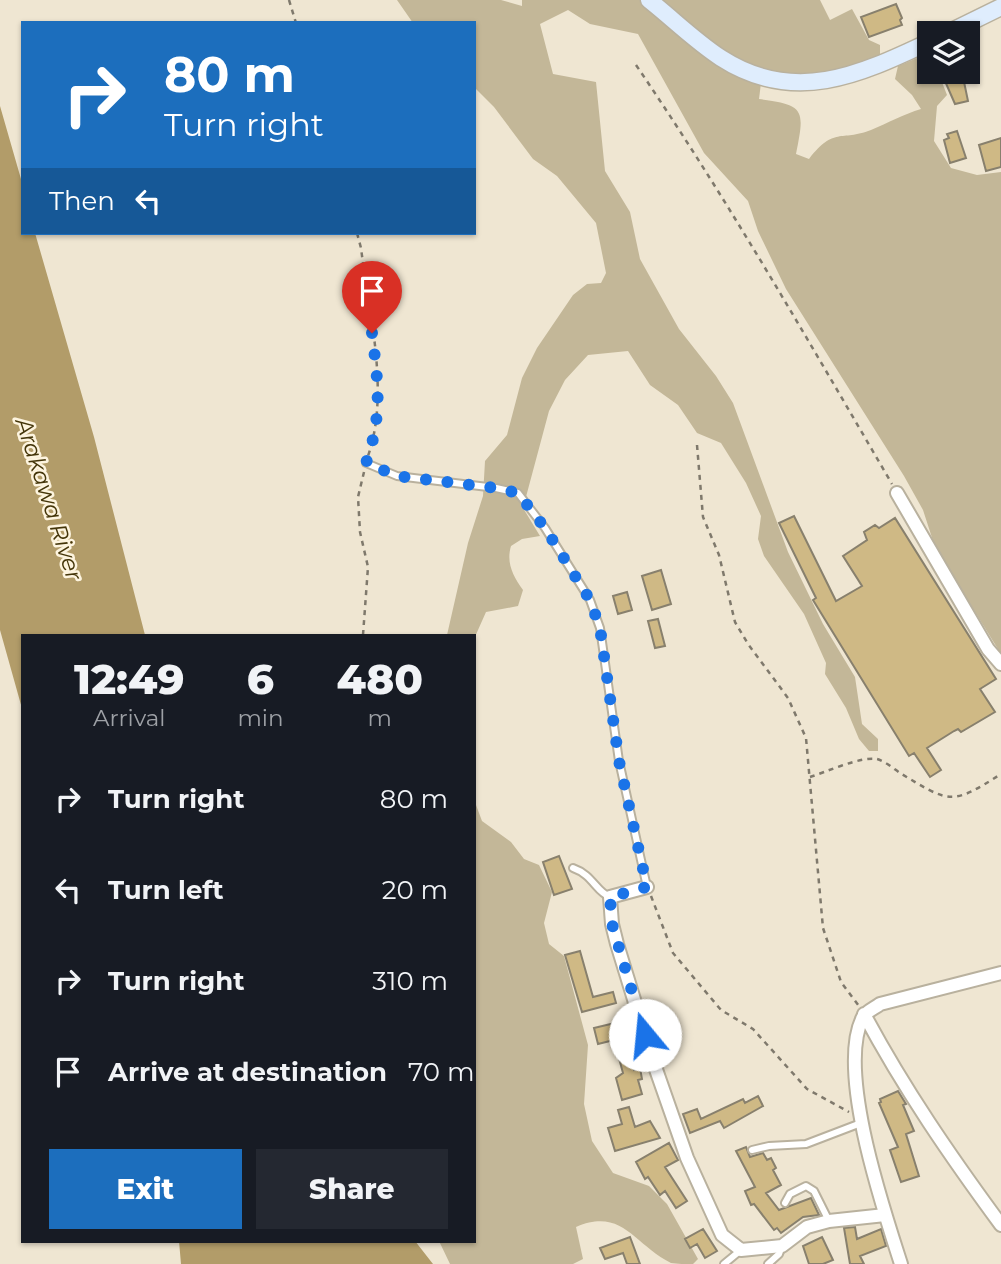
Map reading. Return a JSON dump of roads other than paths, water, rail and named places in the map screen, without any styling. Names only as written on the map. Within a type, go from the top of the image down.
[{"type":"street","points":[[649,0],[720,57],[758,77],[790,82],[826,81],[870,70],[917,48]]},
{"type":"street","points":[[972,21],[1001,7]]},
{"type":"street","points":[[897,493],[988,649],[1001,664]]},
{"type":"street","points":[[647,887],[610,897],[612,924],[652,1058],[687,1158],[722,1235],[741,1251],[782,1246],[807,1227],[829,1221],[885,1215]]},
{"type":"street","points":[[901,1264],[885,1215],[861,1120],[854,1045],[864,1014],[880,1004],[1001,973]]},
{"type":"street","points":[[864,1014],[893,1069],[946,1151],[1001,1225]]},
{"type":"lane","points":[[366,463],[397,476],[518,493],[545,528],[590,600],[600,628],[619,761],[647,887]]},
{"type":"lane","points":[[573,868],[585,873],[603,895],[610,897]]},
{"type":"lane","points":[[752,1150],[806,1144],[861,1120]]},
{"type":"lane","points":[[785,1203],[790,1194],[806,1186],[814,1191],[829,1221]]},
{"type":"lane","points":[[768,1264],[779,1254],[782,1246]]},
{"type":"lane","points":[[724,1264],[741,1251]]},
{"type":"water","name":"Arakawa River","points":[[0,106],[21,179],[21,235],[36,235],[94,437],[145,634],[21,634],[21,705],[0,630]]},
{"type":"water","points":[[179,1243],[417,1243],[433,1264],[181,1264]]}]
